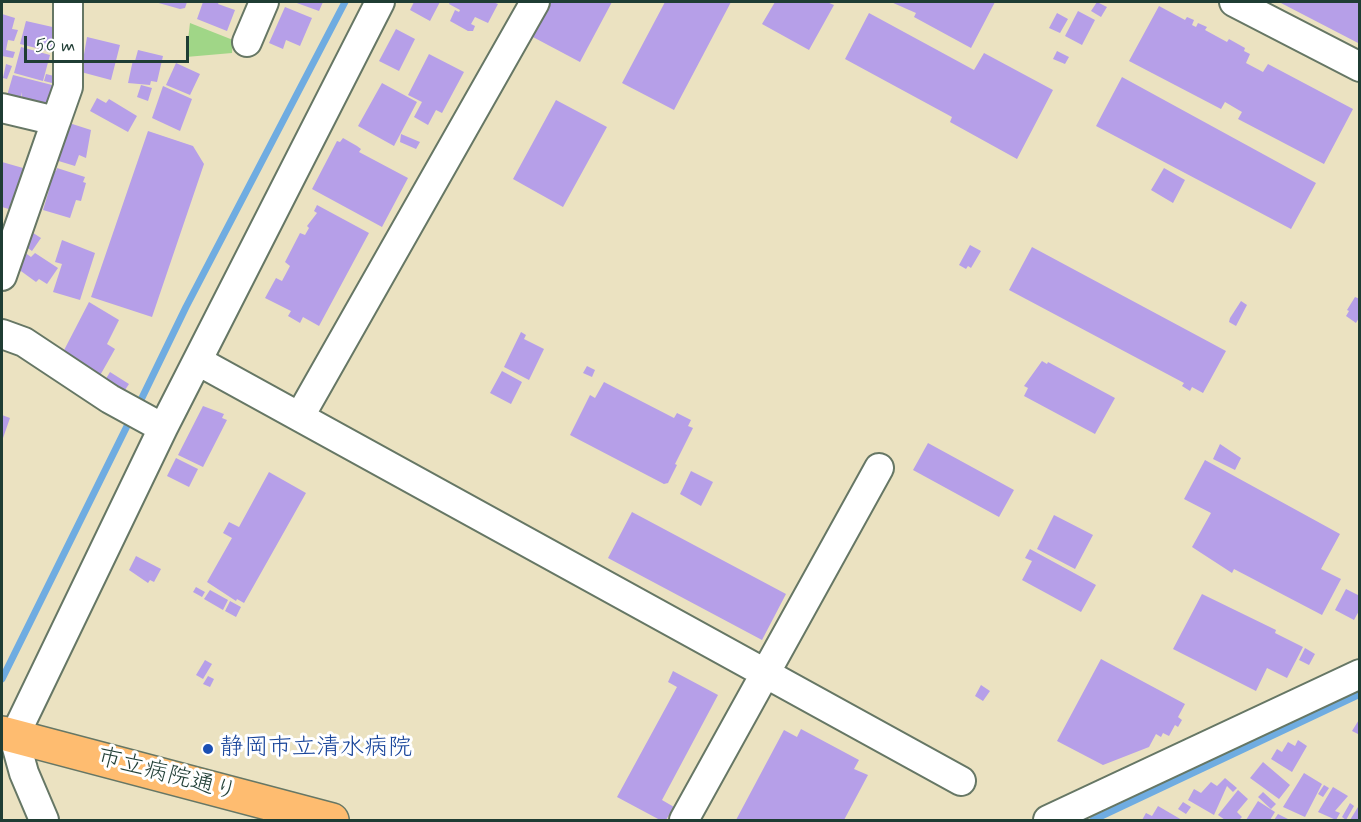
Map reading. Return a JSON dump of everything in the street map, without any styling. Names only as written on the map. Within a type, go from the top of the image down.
[{"type":"main road","name":"市立病院通り","points":[[8,735],[312,818]]},
{"type":"street","points":[[2,276],[68,87],[68,2]]},
{"type":"street","points":[[247,42],[264,2]]},
{"type":"street","points":[[44,820],[8,735],[380,2]]},
{"type":"street","points":[[300,416],[535,2]]},
{"type":"street","points":[[1234,2],[1359,68]]},
{"type":"street","points":[[2,108],[56,121]]},
{"type":"street","points":[[2,334],[24,342],[110,399],[163,428]]},
{"type":"street","points":[[198,360],[961,782]]},
{"type":"street","points":[[684,820],[879,468]]},
{"type":"street","points":[[1048,820],[1355,680]]},
{"type":"green space","points":[[190,23],[233,40],[232,53],[186,57]]},
{"type":"building","points":[[155,2],[187,2],[185,8],[180,9]]},
{"type":"building","points":[[203,2],[219,2],[218,4],[235,10],[227,31],[197,19]]},
{"type":"building","points":[[294,2],[323,2],[319,11]]},
{"type":"building","points":[[414,2],[440,2],[430,21],[410,10]]},
{"type":"building","points":[[450,2],[498,4],[488,23],[475,17],[471,24],[475,26],[473,31],[468,31],[450,21],[455,10],[459,12],[460,10],[449,4]]},
{"type":"building","points":[[550,2],[612,2],[580,62],[531,36]]},
{"type":"building","points":[[665,2],[731,2],[674,110],[622,83]]},
{"type":"building","points":[[775,2],[827,2],[834,5],[809,50],[762,24]]},
{"type":"building","points":[[891,2],[995,2],[971,48],[914,17],[916,13]]},
{"type":"building","points":[[1097,2],[1107,7],[1101,17],[1091,11]]},
{"type":"building","points":[[1279,2],[1360,2],[1360,44]]},
{"type":"building","points":[[1159,6],[1185,20],[1187,17],[1194,20],[1192,25],[1196,27],[1198,23],[1207,27],[1205,30],[1227,42],[1229,39],[1245,48],[1244,51],[1250,54],[1246,63],[1263,72],[1268,64],[1353,109],[1324,164],[1238,119],[1242,112],[1225,102],[1221,109],[1129,61]]},
{"type":"building","points":[[285,7],[312,18],[300,46],[286,40],[283,49],[269,43]]},
{"type":"building","points":[[1078,11],[1095,20],[1082,45],[1065,36]]},
{"type":"building","points":[[869,13],[974,70],[984,53],[1053,90],[1017,159],[950,122],[952,117],[845,59]]},
{"type":"building","points":[[1057,13],[1068,19],[1060,33],[1049,28]]},
{"type":"building","points":[[2,14],[15,18],[12,29],[18,30],[14,41],[8,40],[6,50],[15,52],[13,58],[2,56]]},
{"type":"building","points":[[26,21],[57,28],[52,52],[20,44]]},
{"type":"building","points":[[396,29],[415,39],[399,71],[379,61]]},
{"type":"building","points":[[87,37],[120,45],[111,80],[81,72]]},
{"type":"building","points":[[21,47],[50,55],[43,81],[14,73]]},
{"type":"building","points":[[138,50],[163,56],[157,82],[151,81],[150,85],[128,83],[133,60],[135,61]]},
{"type":"building","points":[[1057,51],[1069,57],[1065,64],[1053,59]]},
{"type":"building","points":[[429,54],[464,72],[442,113],[436,110],[428,125],[414,117],[422,102],[408,95]]},
{"type":"building","points":[[176,63],[200,74],[190,95],[166,85]]},
{"type":"building","points":[[6,64],[12,66],[7,79],[3,78]]},
{"type":"building","points":[[46,74],[58,77],[56,84],[44,81]]},
{"type":"building","points":[[13,75],[56,86],[51,105],[45,103],[43,109],[21,103],[22,92],[19,103],[6,99]]},
{"type":"building","points":[[1122,77],[1316,183],[1291,229],[1096,126]]},
{"type":"building","points":[[382,83],[417,102],[394,146],[358,126]]},
{"type":"building","points":[[141,85],[152,88],[148,101],[137,97]]},
{"type":"building","points":[[163,86],[192,99],[180,131],[152,118]]},
{"type":"building","points":[[97,98],[106,103],[109,99],[137,116],[128,132],[90,111]]},
{"type":"building","points":[[556,100],[607,127],[563,207],[513,179]]},
{"type":"building","points":[[66,122],[91,130],[86,158],[79,155],[75,166],[52,159]]},
{"type":"building","points":[[148,131],[193,146],[204,164],[152,317],[91,297]]},
{"type":"building","points":[[401,134],[420,142],[416,149],[400,142]]},
{"type":"building","points":[[343,138],[361,149],[359,152],[408,178],[382,227],[312,189],[337,141],[340,142]]},
{"type":"building","points":[[2,162],[23,168],[12,210],[2,207]]},
{"type":"building","points":[[57,168],[85,177],[83,182],[86,183],[81,201],[76,200],[70,218],[43,210],[49,190],[44,188],[50,169],[56,171]]},
{"type":"building","points":[[1164,168],[1185,180],[1173,203],[1151,190]]},
{"type":"building","points":[[317,205],[369,233],[319,326],[303,317],[300,323],[288,316],[291,311],[265,298],[276,278],[282,281],[290,266],[285,262],[300,233],[305,235],[309,228],[307,226],[317,213],[314,211]]},
{"type":"building","points":[[27,229],[41,238],[32,251],[19,242]]},
{"type":"building","points":[[62,240],[95,253],[80,300],[53,292],[62,264],[55,262]]},
{"type":"building","points":[[970,245],[981,251],[971,268],[968,266],[966,269],[959,265]]},
{"type":"building","points":[[1032,247],[1226,351],[1203,393],[1192,387],[1190,391],[1182,386],[1184,383],[1009,290]]},
{"type":"building","points":[[24,252],[31,257],[35,253],[58,268],[47,284],[39,279],[36,282],[14,266]]},
{"type":"building","points":[[1355,297],[1360,299],[1360,316],[1356,323],[1346,316]]},
{"type":"building","points":[[1241,301],[1247,305],[1236,326],[1229,322]]},
{"type":"building","points":[[89,302],[119,320],[107,344],[115,349],[98,379],[61,356]]},
{"type":"building","points":[[521,332],[526,335],[524,339],[544,349],[529,380],[504,367]]},
{"type":"building","points":[[1042,361],[1047,364],[1048,362],[1115,398],[1095,434],[1024,396],[1028,388],[1024,386]]},
{"type":"building","points":[[587,366],[595,370],[592,377],[583,373]]},
{"type":"building","points":[[502,371],[522,382],[511,404],[490,393]]},
{"type":"building","points":[[110,372],[129,384],[123,393],[104,382]]},
{"type":"building","points":[[604,382],[674,418],[677,413],[691,420],[688,426],[693,428],[668,483],[664,484],[570,435],[590,395],[595,398]]},
{"type":"building","points":[[203,406],[224,414],[222,418],[227,420],[203,467],[178,455]]},
{"type":"building","points":[[2,415],[10,418],[2,441]]},
{"type":"building","points":[[928,443],[1014,490],[999,517],[913,470]]},
{"type":"building","points":[[1220,444],[1241,458],[1235,470],[1213,459]]},
{"type":"building","points":[[176,458],[198,469],[189,487],[167,476]]},
{"type":"building","points":[[1205,460],[1340,534],[1321,569],[1341,579],[1322,615],[1234,569],[1232,573],[1192,547],[1211,513],[1184,499]]},
{"type":"building","points":[[691,471],[713,482],[701,506],[680,494]]},
{"type":"building","points":[[269,472],[306,493],[244,603],[237,599],[236,601],[207,582],[232,538],[223,533],[229,522],[239,527]]},
{"type":"building","points":[[632,512],[786,594],[762,640],[608,558]]},
{"type":"building","points":[[1054,515],[1093,535],[1075,569],[1037,549]]},
{"type":"building","points":[[1030,549],[1096,585],[1081,612],[1022,580],[1032,561],[1025,558]]},
{"type":"building","points":[[136,556],[161,569],[154,582],[150,580],[148,583],[129,570]]},
{"type":"building","points":[[196,587],[205,592],[202,597],[193,592]]},
{"type":"building","points":[[1346,589],[1360,596],[1360,609],[1354,620],[1335,610]]},
{"type":"building","points":[[210,590],[228,600],[223,610],[204,599]]},
{"type":"building","points":[[1202,594],[1276,630],[1275,633],[1303,647],[1287,678],[1267,668],[1256,691],[1173,649]]},
{"type":"building","points":[[230,601],[241,607],[236,617],[225,611]]},
{"type":"building","points":[[1305,648],[1315,654],[1309,665],[1299,660]]},
{"type":"building","points":[[1101,659],[1185,704],[1178,717],[1182,720],[1178,727],[1175,725],[1169,736],[1163,733],[1161,737],[1156,734],[1149,747],[1103,765],[1057,741]]},
{"type":"building","points":[[205,660],[212,664],[203,679],[196,675]]},
{"type":"building","points":[[673,671],[718,695],[662,800],[674,807],[666,820],[660,820],[617,797],[677,687],[668,682]]},
{"type":"building","points":[[208,676],[214,679],[210,687],[203,684]]},
{"type":"building","points":[[981,685],[990,691],[983,701],[975,696]]},
{"type":"building","points":[[1360,718],[1360,735],[1352,731]]},
{"type":"building","points":[[801,729],[859,760],[854,769],[868,775],[844,820],[736,820],[784,730],[797,737]]},
{"type":"building","points":[[1298,740],[1307,746],[1292,772],[1271,759],[1277,749],[1282,752],[1288,742],[1295,746]]},
{"type":"building","points":[[1263,762],[1290,785],[1279,799],[1250,778]]},
{"type":"building","points":[[1304,773],[1322,784],[1305,817],[1283,807]]},
{"type":"building","points":[[1225,778],[1237,788],[1233,792],[1227,786],[1214,815],[1188,800],[1194,789],[1201,793],[1211,782],[1217,786]]},
{"type":"building","points":[[1324,785],[1329,788],[1323,797],[1318,794]]},
{"type":"building","points":[[1333,787],[1348,796],[1335,811],[1340,813],[1336,820],[1318,812]]},
{"type":"building","points":[[1238,790],[1248,799],[1237,812],[1242,817],[1239,820],[1225,820],[1218,815]]},
{"type":"building","points":[[1263,792],[1276,804],[1271,809],[1258,797]]},
{"type":"building","points":[[1258,801],[1275,812],[1270,820],[1246,820]]},
{"type":"building","points":[[1183,802],[1191,807],[1186,814],[1178,809]]},
{"type":"building","points":[[1350,803],[1354,806],[1346,820],[1342,817]]},
{"type":"building","points":[[1158,806],[1182,820],[1142,820],[1146,813],[1152,816]]},
{"type":"building","points":[[1358,807],[1360,820],[1350,820]]},
{"type":"building","points":[[1278,814],[1290,820],[1274,820]]},
{"type":"waterway","points":[[138,406],[186,307],[345,2]]},
{"type":"waterway","points":[[2,679],[131,418]]},
{"type":"waterway","points":[[1093,820],[1360,694]]},
{"type":"place","name":"静岡市立清水病院","points":[[208,749]]}]
